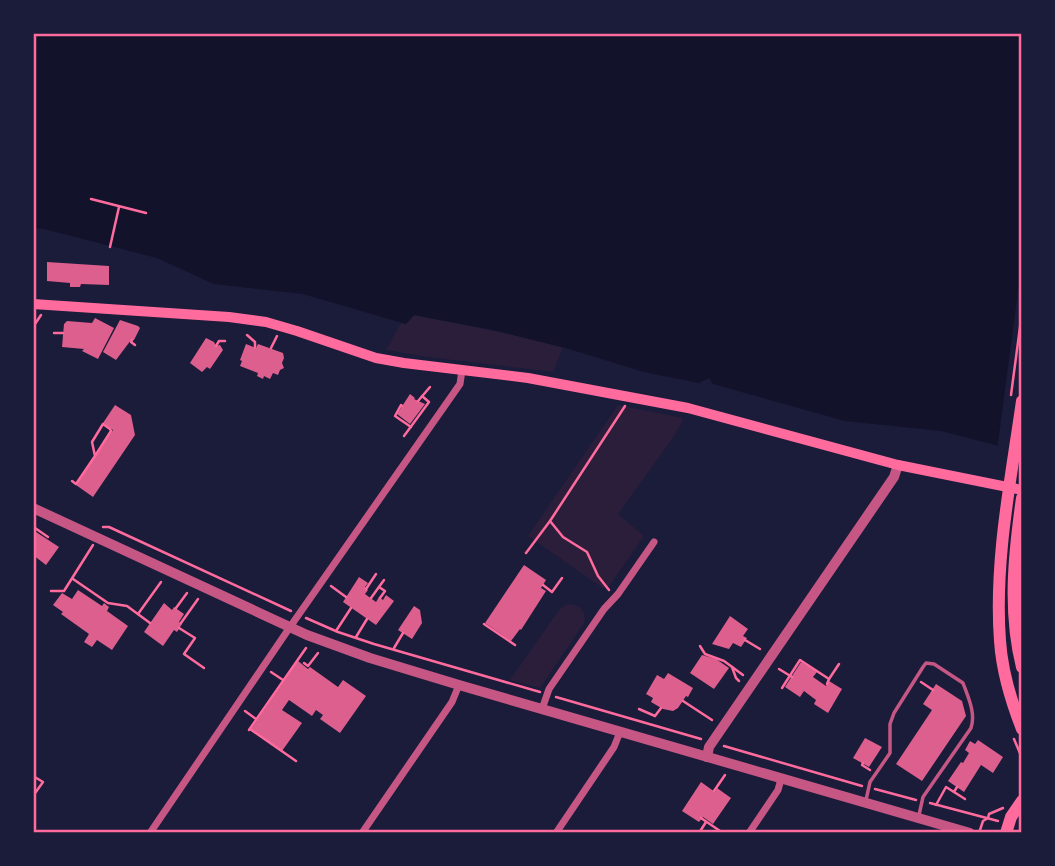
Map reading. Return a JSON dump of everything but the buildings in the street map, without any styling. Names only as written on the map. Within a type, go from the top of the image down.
[{"type":"main road","points":[[33,304],[247,319],[288,328],[376,358],[528,377],[720,415],[898,465],[1022,490]]},
{"type":"main road","points":[[1022,401],[1007,558],[1022,667]]},
{"type":"main road","points":[[1022,498],[998,594],[1001,651],[1011,698],[1022,729]]},
{"type":"main road","points":[[1002,827],[1022,801]]},
{"type":"street","points":[[150,833],[460,384],[462,370]]},
{"type":"street","points":[[706,757],[709,747],[894,477],[898,465]]},
{"type":"street","points":[[33,509],[290,627],[342,648],[458,685],[918,817],[932,826],[970,833]]},
{"type":"street","points":[[542,709],[549,690],[604,608],[654,542]]},
{"type":"street","points":[[362,833],[452,702],[458,685]]},
{"type":"street","points":[[556,833],[614,747],[621,732]]},
{"type":"street","points":[[749,833],[778,790],[781,779]]},
{"type":"lane","points":[[866,802],[870,782],[890,753],[890,724],[894,713],[923,667],[930,663],[963,683],[973,722],[923,797],[918,817]]},
{"type":"path","points":[[91,199],[146,213]]},
{"type":"path","points":[[110,247],[119,207]]},
{"type":"path","points":[[33,327],[41,313]]},
{"type":"path","points":[[54,332],[63,333]]},
{"type":"path","points":[[271,348],[278,333]]},
{"type":"path","points":[[247,335],[255,342],[255,347]]},
{"type":"path","points":[[132,340],[135,345]]},
{"type":"path","points":[[216,345],[219,341],[225,341]]},
{"type":"path","points":[[418,401],[430,387]]},
{"type":"path","points":[[404,436],[429,401],[422,396]]},
{"type":"path","points":[[526,553],[625,409],[627,396]]},
{"type":"path","points":[[402,405],[395,416],[411,427]]},
{"type":"path","points":[[72,481],[76,484],[95,456],[111,431],[103,424],[92,442],[95,456]]},
{"type":"path","points":[[550,521],[569,542],[587,552],[598,576],[614,598]]},
{"type":"path","points":[[40,522],[34,530],[47,538],[54,529]]},
{"type":"path","points":[[102,528],[109,527],[286,609]]},
{"type":"path","points":[[51,591],[64,591],[91,549]]},
{"type":"path","points":[[366,589],[376,574]]},
{"type":"path","points":[[72,578],[107,604],[127,606],[150,623]]},
{"type":"path","points":[[543,585],[551,592],[562,578]]},
{"type":"path","points":[[371,598],[384,580]]},
{"type":"path","points":[[138,614],[161,582]]},
{"type":"path","points":[[331,586],[346,597]]},
{"type":"path","points":[[379,587],[385,591],[380,598]]},
{"type":"path","points":[[176,608],[187,593]]},
{"type":"path","points":[[181,623],[198,598]]},
{"type":"path","points":[[335,631],[351,608]]},
{"type":"path","points":[[356,638],[367,619]]},
{"type":"path","points":[[312,621],[356,638],[536,692]]},
{"type":"path","points":[[484,624],[515,645]]},
{"type":"path","points":[[179,628],[195,638],[184,654],[204,668]]},
{"type":"path","points":[[393,649],[403,633]]},
{"type":"path","points":[[746,640],[760,649]]},
{"type":"path","points":[[700,646],[705,654],[743,675]]},
{"type":"path","points":[[296,761],[249,729],[306,648]]},
{"type":"path","points":[[298,660],[308,666],[318,653]]},
{"type":"path","points":[[782,688],[800,660],[828,681],[839,664]]},
{"type":"path","points":[[732,667],[739,681]]},
{"type":"path","points":[[779,669],[791,676]]},
{"type":"path","points":[[271,672],[284,681]]},
{"type":"path","points":[[916,678],[933,690]]},
{"type":"path","points":[[556,697],[696,738]]},
{"type":"path","points":[[682,701],[712,720]]},
{"type":"path","points":[[639,709],[655,716],[661,708]]},
{"type":"path","points":[[245,711],[257,719]]},
{"type":"path","points":[[732,748],[834,779],[913,799]]},
{"type":"path","points":[[714,791],[725,775]]},
{"type":"path","points":[[33,776],[43,782],[33,796]]},
{"type":"path","points":[[936,805],[946,787],[965,799]]},
{"type":"path","points":[[954,792],[957,787]]},
{"type":"path","points":[[929,803],[988,818],[1002,827]]},
{"type":"path","points":[[702,818],[723,833]]},
{"type":"path","points":[[979,833],[983,821],[988,818]]},
{"type":"path","points":[[699,833],[706,822]]},
{"type":"shaded area","points":[[33,33],[1022,33],[1022,452],[941,431],[845,421],[713,384],[709,378],[699,383],[644,372],[493,330],[414,315],[406,324],[303,294],[214,284],[157,258],[33,228]]},
{"type":"shaded area","points":[[414,315],[563,347],[553,372],[386,350],[401,323],[406,324]]},
{"type":"shaded area","points":[[618,405],[683,418],[672,439],[618,514],[644,536],[609,586],[603,588],[528,536]]},
{"type":"shaded area","points":[[570,604],[582,610],[584,623],[540,688],[510,680],[559,610]]},
{"type":"pier","points":[[1022,261],[1022,456],[997,450]]}]
